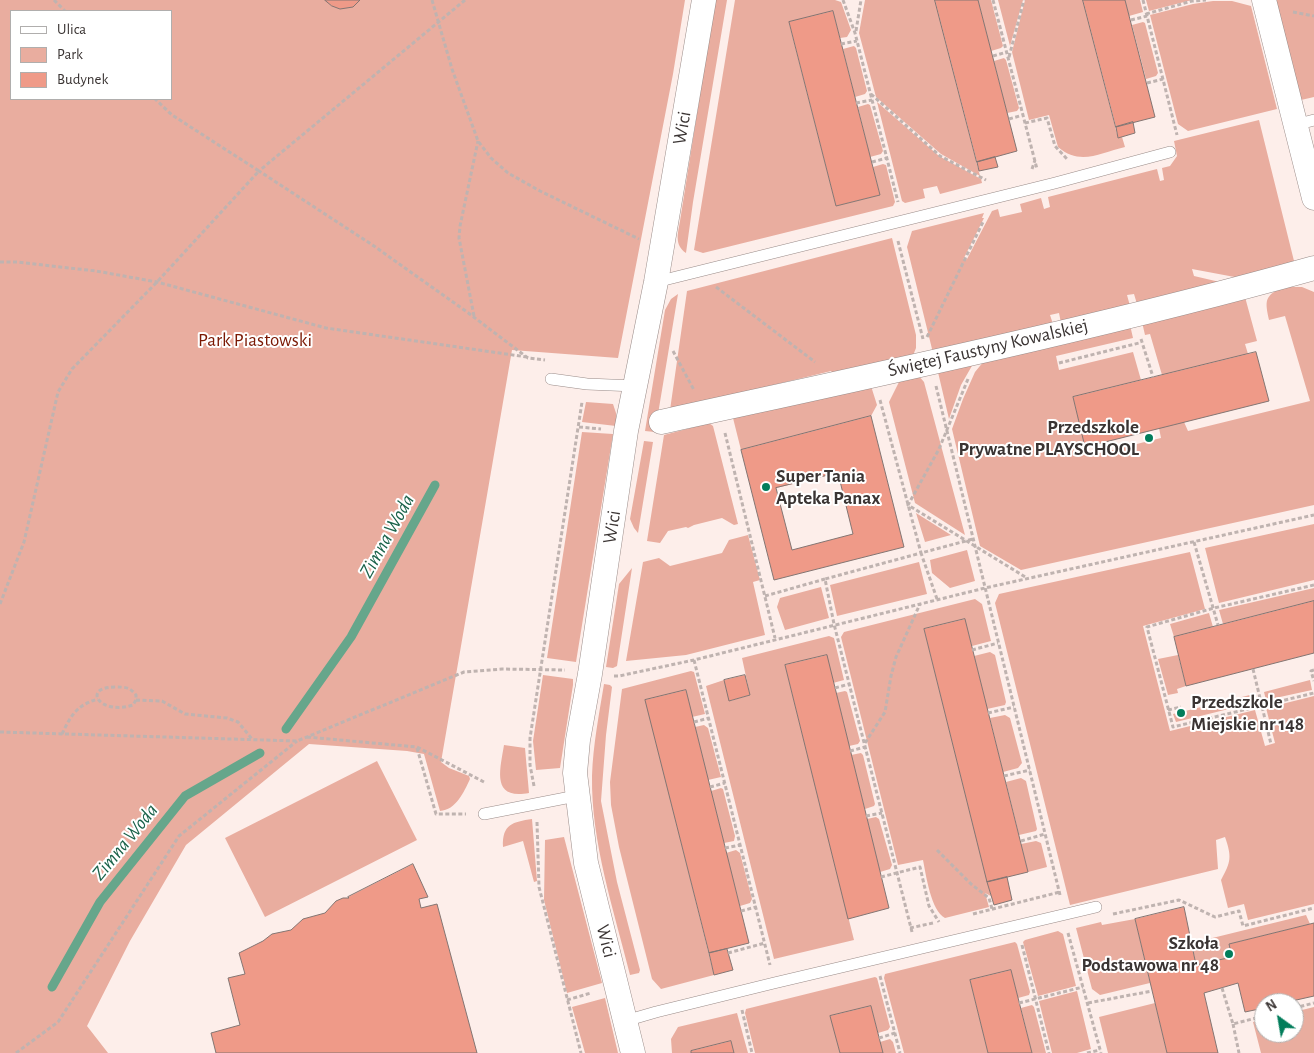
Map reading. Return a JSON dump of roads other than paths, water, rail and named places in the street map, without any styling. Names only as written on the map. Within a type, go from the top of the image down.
[{"type":"street","name":"Wici","points":[[633,1053],[586,863],[576,796],[575,773],[578,740],[590,674],[626,431],[656,282],[704,0]]},
{"type":"street","points":[[1264,0],[1304,122],[1314,198]]},
{"type":"street","name":"Świętej Faustyny Kowalskiej","points":[[661,422],[930,363],[1253,285],[1314,268]]},
{"type":"lane","points":[[656,282],[995,198],[1170,152]]},
{"type":"lane","points":[[551,379],[587,384],[635,386]]},
{"type":"lane","points":[[484,814],[576,796]]},
{"type":"lane","points":[[625,1021],[774,983],[1096,907]]},
{"type":"waterway","name":"Zimna Woda","points":[[286,729],[351,637],[435,485]]},
{"type":"waterway","name":"Zimna Woda","points":[[52,987],[100,902],[185,796],[260,753]]},
{"type":"place","name":"Przedszkole Prywatne PLAYSCHOOL","points":[[1149,438]]},
{"type":"place","name":"Super Tania Apteka Panax","points":[[766,487]]},
{"type":"place","name":"Przedszkole Miejskie nr 148","points":[[1181,713]]},
{"type":"place","name":"Szkoła Podstawowa nr 48","points":[[1229,954]]},
{"type":"park label","name":"Park Piastowski","points":[[255,340]]}]
